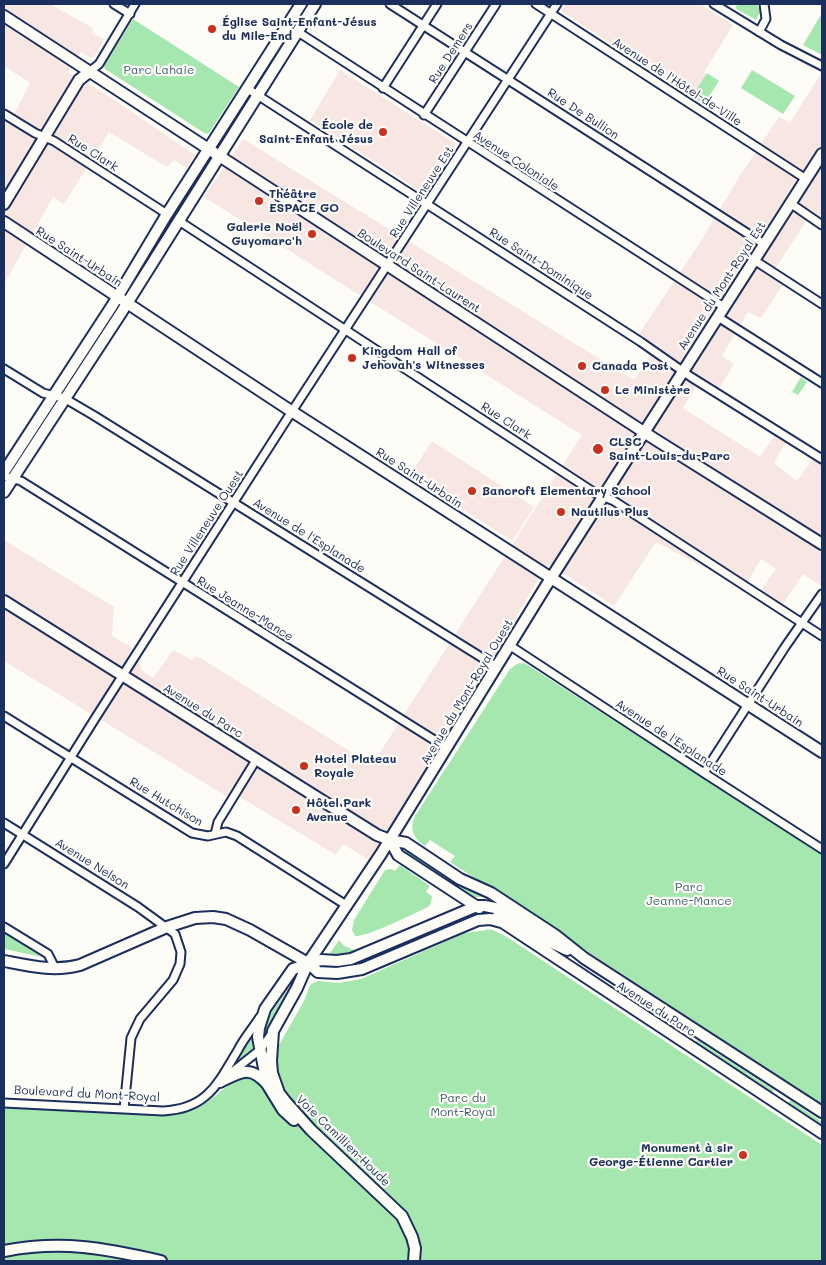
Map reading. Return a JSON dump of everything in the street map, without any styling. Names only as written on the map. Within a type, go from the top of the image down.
[{"type":"main road","points":[[4,472],[117,297],[167,214],[301,4]]},
{"type":"main road","points":[[4,492],[8,478],[127,303],[315,4]]},
{"type":"main road","name":"Boulevard Saint-Laurent","points":[[4,16],[644,432],[822,544]]},
{"type":"main road","points":[[4,204],[79,80],[89,72]]},
{"type":"main road","name":"Avenue du Mont-Royal Est","points":[[644,432],[822,154]]},
{"type":"main road","name":"Rue Saint-Urbain","points":[[4,222],[292,411],[822,752]]},
{"type":"main road","name":"Avenue du Mont-Royal Ouest","points":[[308,962],[390,840],[509,645],[644,432]]},
{"type":"main road","name":"Avenue du Parc","points":[[4,601],[377,835],[406,843],[460,879],[491,893],[555,935],[584,958],[822,1112]]},
{"type":"main road","name":"Avenue du Parc","points":[[390,840],[398,855],[822,1133]]},
{"type":"main road","points":[[308,962],[351,959],[477,906]]},
{"type":"main road","name":"Avenue du Parc","points":[[477,906],[500,909],[550,942],[584,958]]},
{"type":"main road","points":[[4,961],[36,968],[80,965],[182,921],[213,916],[226,919],[250,930],[308,962],[314,970],[325,973],[362,969],[478,920],[490,919],[501,922]]},
{"type":"main road","name":"Boulevard du Mont-Royal","points":[[261,1049],[258,1032],[266,1009],[293,969],[308,962]]},
{"type":"main road","name":"Boulevard du Mont-Royal","points":[[273,1032],[297,988],[308,962]]},
{"type":"main road","name":"Voie Camillien-Houde","points":[[273,1032],[272,1073],[279,1093],[311,1130],[402,1216],[415,1248],[414,1261]]},
{"type":"main road","name":"Voie Camillien-Houde","points":[[261,1049],[266,1084],[283,1110],[394,1214],[408,1239],[409,1261]]},
{"type":"main road","points":[[220,1082],[238,1072],[250,1072],[258,1075],[266,1084]]},
{"type":"main road","points":[[4,1252],[40,1246],[80,1246],[103,1248],[161,1261]]},
{"type":"main road","points":[[4,1252],[38,1249],[82,1249],[144,1261]]},
{"type":"street","points":[[114,4],[130,14]]},
{"type":"street","points":[[89,72],[99,64],[135,4]]},
{"type":"street","name":"Rue De Bullion","points":[[390,4],[764,244]]},
{"type":"street","points":[[384,88],[437,4]]},
{"type":"street","name":"Rue Demers","points":[[424,115],[496,4]]},
{"type":"street","name":"Avenue de l'Hôtel-de-Ville","points":[[536,4],[806,179]]},
{"type":"street","name":"Rue Villeneuve Est","points":[[387,266],[557,4]]},
{"type":"street","points":[[714,4],[759,32],[822,66]]},
{"type":"street","points":[[759,32],[766,19],[764,4]]},
{"type":"street","name":"Avenue Coloniale","points":[[298,32],[724,307]]},
{"type":"street","name":"Rue Saint-Dominique","points":[[248,89],[822,459]]},
{"type":"street","name":"Rue Clark","points":[[4,114],[54,141],[167,214]]},
{"type":"street","points":[[790,203],[822,225]]},
{"type":"street","name":"Rue Clark","points":[[179,221],[345,330],[822,636]]},
{"type":"street","points":[[754,260],[822,304]]},
{"type":"street","name":"Rue Villeneuve Ouest","points":[[4,864],[122,676],[387,266]]},
{"type":"street","points":[[718,316],[822,383]]},
{"type":"street","name":"Avenue de l'Esplanade","points":[[4,369],[43,393],[64,398],[497,667]]},
{"type":"street","name":"Rue Jeanne-Mance","points":[[8,478],[21,481],[447,748]]},
{"type":"street","points":[[704,773],[785,647],[803,624],[822,594]]},
{"type":"street","name":"Avenue de l'Esplanade","points":[[509,645],[822,849]]},
{"type":"street","name":"Rue Hutchison","points":[[4,716],[192,833],[208,836],[226,832],[237,836],[346,905]]},
{"type":"street","points":[[215,834],[218,822],[256,760]]},
{"type":"street","name":"Avenue Nelson","points":[[4,823],[167,927]]},
{"type":"street","points":[[4,927],[48,954],[55,968]]},
{"type":"street","points":[[124,1109],[131,1038],[135,1027],[173,980],[180,964],[181,952],[175,934],[167,927]]},
{"type":"street","name":"Boulevard du Mont-Royal","points":[[220,1082],[239,1048],[266,1009]]},
{"type":"street","name":"Boulevard du Mont-Royal","points":[[4,1103],[163,1111],[184,1107],[201,1100],[261,1049],[273,1032]]},
{"type":"shaded area","points":[[4,4],[50,4],[93,28],[92,33],[104,39],[94,57],[91,58],[81,52],[68,72],[116,101],[195,155],[187,168],[174,160],[167,167],[109,132],[64,204],[53,197],[4,284],[4,115],[7,109],[15,113],[30,83],[4,66]]},
{"type":"shaded area","points":[[566,4],[700,4],[733,25],[704,72],[706,75],[692,96],[561,11]]},
{"type":"shaded area","name":"École de Saint-Enfant Jésus","points":[[340,70],[456,144],[424,194],[310,120]]},
{"type":"shaded area","points":[[822,72],[822,212],[818,219],[811,214],[775,269],[788,277],[761,318],[748,312],[722,356],[734,364],[716,394],[698,383],[683,408],[760,457],[779,429],[789,436],[774,463],[797,481],[814,458],[822,463],[822,586],[803,574],[779,610],[757,595],[776,569],[761,559],[744,588],[656,542],[614,606],[549,564],[536,583],[456,721],[447,748],[374,863],[343,844],[336,855],[235,794],[231,799],[4,661],[4,540],[114,607],[112,636],[136,650],[142,671],[153,678],[173,650],[192,660],[197,656],[372,765],[582,435],[204,197],[243,139],[634,380],[657,346],[639,334],[699,244],[741,174],[779,117],[790,123]]},
{"type":"shaded area","name":"Bancroft Elementary School","points":[[432,441],[534,507],[512,541],[410,475]]},
{"type":"green space","points":[[738,4],[757,4],[760,12],[756,20],[735,8]]},
{"type":"green space","points":[[822,13],[822,55],[803,45]]},
{"type":"green space","name":"Parc Lahaie","points":[[133,19],[239,87],[209,133],[206,134],[105,69],[104,66]]},
{"type":"green space","points":[[752,70],[795,96],[783,114],[741,88]]},
{"type":"green space","points":[[707,73],[719,81],[704,104],[692,96]]},
{"type":"green space","points":[[801,377],[807,382],[798,395],[792,392]]},
{"type":"green space","name":"Parc Jeanne-Mance","points":[[522,663],[822,855],[822,1104],[450,862],[455,856],[430,840],[425,846],[415,836],[412,825],[415,816],[510,669]]},
{"type":"green space","points":[[406,851],[461,885],[484,895],[483,897],[471,897],[405,853]]},
{"type":"green space","points":[[400,865],[430,886],[426,892],[432,896],[431,903],[428,907],[390,924],[369,933],[355,936],[352,930],[354,920],[385,870],[391,869],[395,871]]},
{"type":"green space","name":"Parc du Mont-Royal","points":[[486,929],[493,930],[507,937],[822,1145],[822,1261],[4,1261],[4,1108],[164,1115],[190,1111],[200,1107],[247,1074],[259,1080],[304,1001],[310,985],[313,983],[318,981],[339,983],[361,979],[465,933]]},
{"type":"green space","points":[[4,933],[42,957],[4,949]]},
{"type":"green space","points":[[339,940],[344,946],[357,951],[329,955]]},
{"type":"green space","points":[[293,982],[295,984],[264,1036],[262,1035],[268,1018]]},
{"type":"green space","points":[[251,1035],[253,1035],[255,1047],[234,1066],[232,1064]]},
{"type":"green space","points":[[697,1040],[774,1090],[771,1094],[695,1042]]},
{"type":"green space","points":[[790,1100],[822,1122],[822,1127],[788,1104]]},
{"type":"place","name":"Église Saint-Enfant-Jésus du Mile-End","points":[[212,29]]},
{"type":"place","name":"École de Saint-Enfant Jésus","points":[[383,132]]},
{"type":"place","name":"Théâtre ESPACE GO","points":[[259,201]]},
{"type":"place","name":"Galerie Noël Guyomarc'h","points":[[312,234]]},
{"type":"place","name":"Kingdom Hall of Jehovah's Witnesses","points":[[352,358]]},
{"type":"place","name":"Canada Post","points":[[582,366]]},
{"type":"place","name":"Le Ministère","points":[[605,390]]},
{"type":"place","name":"CLSC Saint-Louis-du-Parc","points":[[598,449]]},
{"type":"place","name":"Bancroft Elementary School","points":[[472,491]]},
{"type":"place","name":"Nautilus Plus","points":[[561,512]]},
{"type":"place","name":"Hotel Plateau Royale","points":[[304,766]]},
{"type":"place","name":"Hôtel Park Avenue","points":[[296,810]]},
{"type":"place","name":"Monument à sir George-Étienne Cartier","points":[[743,1155]]}]
